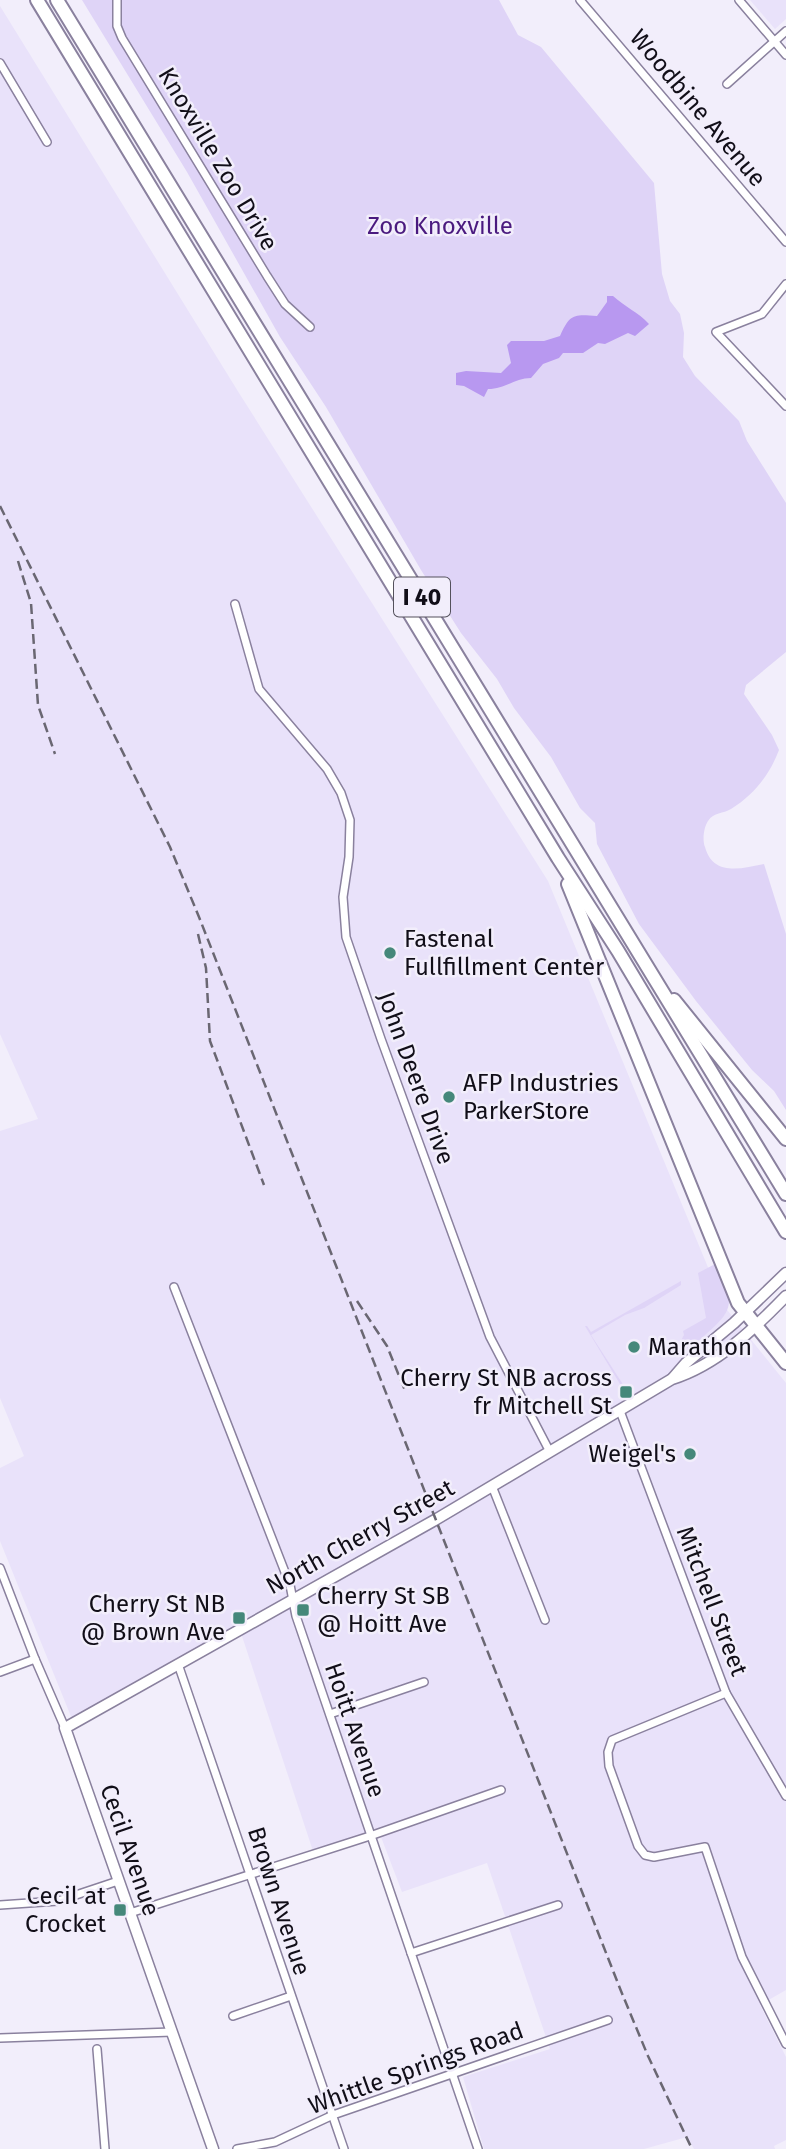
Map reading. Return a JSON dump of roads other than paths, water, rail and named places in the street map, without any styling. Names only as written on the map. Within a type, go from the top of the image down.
[{"type":"highway","name":"I 40","points":[[37,0],[558,858],[618,951],[786,1232]]},
{"type":"highway","name":"I 40","points":[[57,0],[786,1194]]},
{"type":"highway","points":[[558,858],[738,1303],[786,1363]]},
{"type":"highway","points":[[644,963],[786,1139]]},
{"type":"street","name":"Knoxville Zoo Drive","points":[[117,0],[117,26],[122,38],[285,304],[310,327]]},
{"type":"street","name":"Woodbine Avenue","points":[[580,0],[786,242]]},
{"type":"street","points":[[739,0],[786,55]]},
{"type":"street","points":[[727,84],[786,31]]},
{"type":"street","points":[[0,63],[47,142]]},
{"type":"street","points":[[786,284],[762,314],[716,332],[786,406]]},
{"type":"street","name":"John Deere Drive","points":[[235,604],[258,689],[327,769],[341,793],[350,820],[349,857],[343,897],[346,937],[490,1337],[550,1452]]},
{"type":"street","name":"North Cherry Street","points":[[673,1379],[686,1363],[745,1313],[786,1273]]},
{"type":"street","name":"Hoitt Avenue","points":[[174,1287],[293,1598],[296,1616],[478,2149]]},
{"type":"street","name":"North Cherry Street","points":[[65,1728],[492,1486],[673,1379],[691,1373],[755,1326],[786,1296]]},
{"type":"street","name":"Mitchell Street","points":[[620,1411],[726,1693],[786,1796]]},
{"type":"street","points":[[492,1486],[545,1620]]},
{"type":"street","name":"Cecil Avenue","points":[[0,1568],[65,1728],[213,2149]]},
{"type":"street","points":[[0,1672],[35,1659]]},
{"type":"street","name":"Brown Avenue","points":[[178,1664],[344,2149]]},
{"type":"street","points":[[330,1714],[424,1682]]},
{"type":"street","points":[[726,1693],[612,1740],[608,1752],[609,1766],[638,1846],[645,1855],[654,1857],[705,1847],[742,1957],[786,2044]]},
{"type":"street","points":[[130,1913],[370,1836],[501,1790]]},
{"type":"street","points":[[0,1905],[58,1901],[118,1881]]},
{"type":"street","points":[[411,1953],[558,1905]]},
{"type":"street","points":[[233,2016],[291,1996]]},
{"type":"street","name":"Whittle Springs Road","points":[[237,2149],[275,2142],[333,2115],[608,2020]]},
{"type":"street","points":[[0,2038],[172,2032]]},
{"type":"street","points":[[97,2049],[105,2149]]},
{"type":"railway","points":[[0,506],[170,847],[621,1991],[692,2149]]},
{"type":"railway","points":[[18,561],[31,603],[38,705],[55,754]]},
{"type":"railway","points":[[198,934],[206,968],[210,1041],[264,1185]]},
{"type":"railway","points":[[357,1301],[387,1346],[406,1393]]},
{"type":"place","name":"Fastenal Fullfillment Center","points":[[390,953]]},
{"type":"place","name":"AFP Industries ParkerStore","points":[[449,1097]]},
{"type":"place","name":"Marathon","points":[[634,1347]]},
{"type":"place","name":"Cherry St NB across fr Mitchell St","points":[[626,1392]]},
{"type":"place","name":"Weigel's","points":[[690,1454]]},
{"type":"place","name":"Cherry St SB @ Hoitt Ave","points":[[303,1610]]},
{"type":"place","name":"Cherry St NB @ Brown Ave","points":[[239,1618]]},
{"type":"place","name":"Cecil at Crocket","points":[[120,1910]]},
{"type":"park label","name":"Zoo Knoxville","points":[[440,226]]}]
